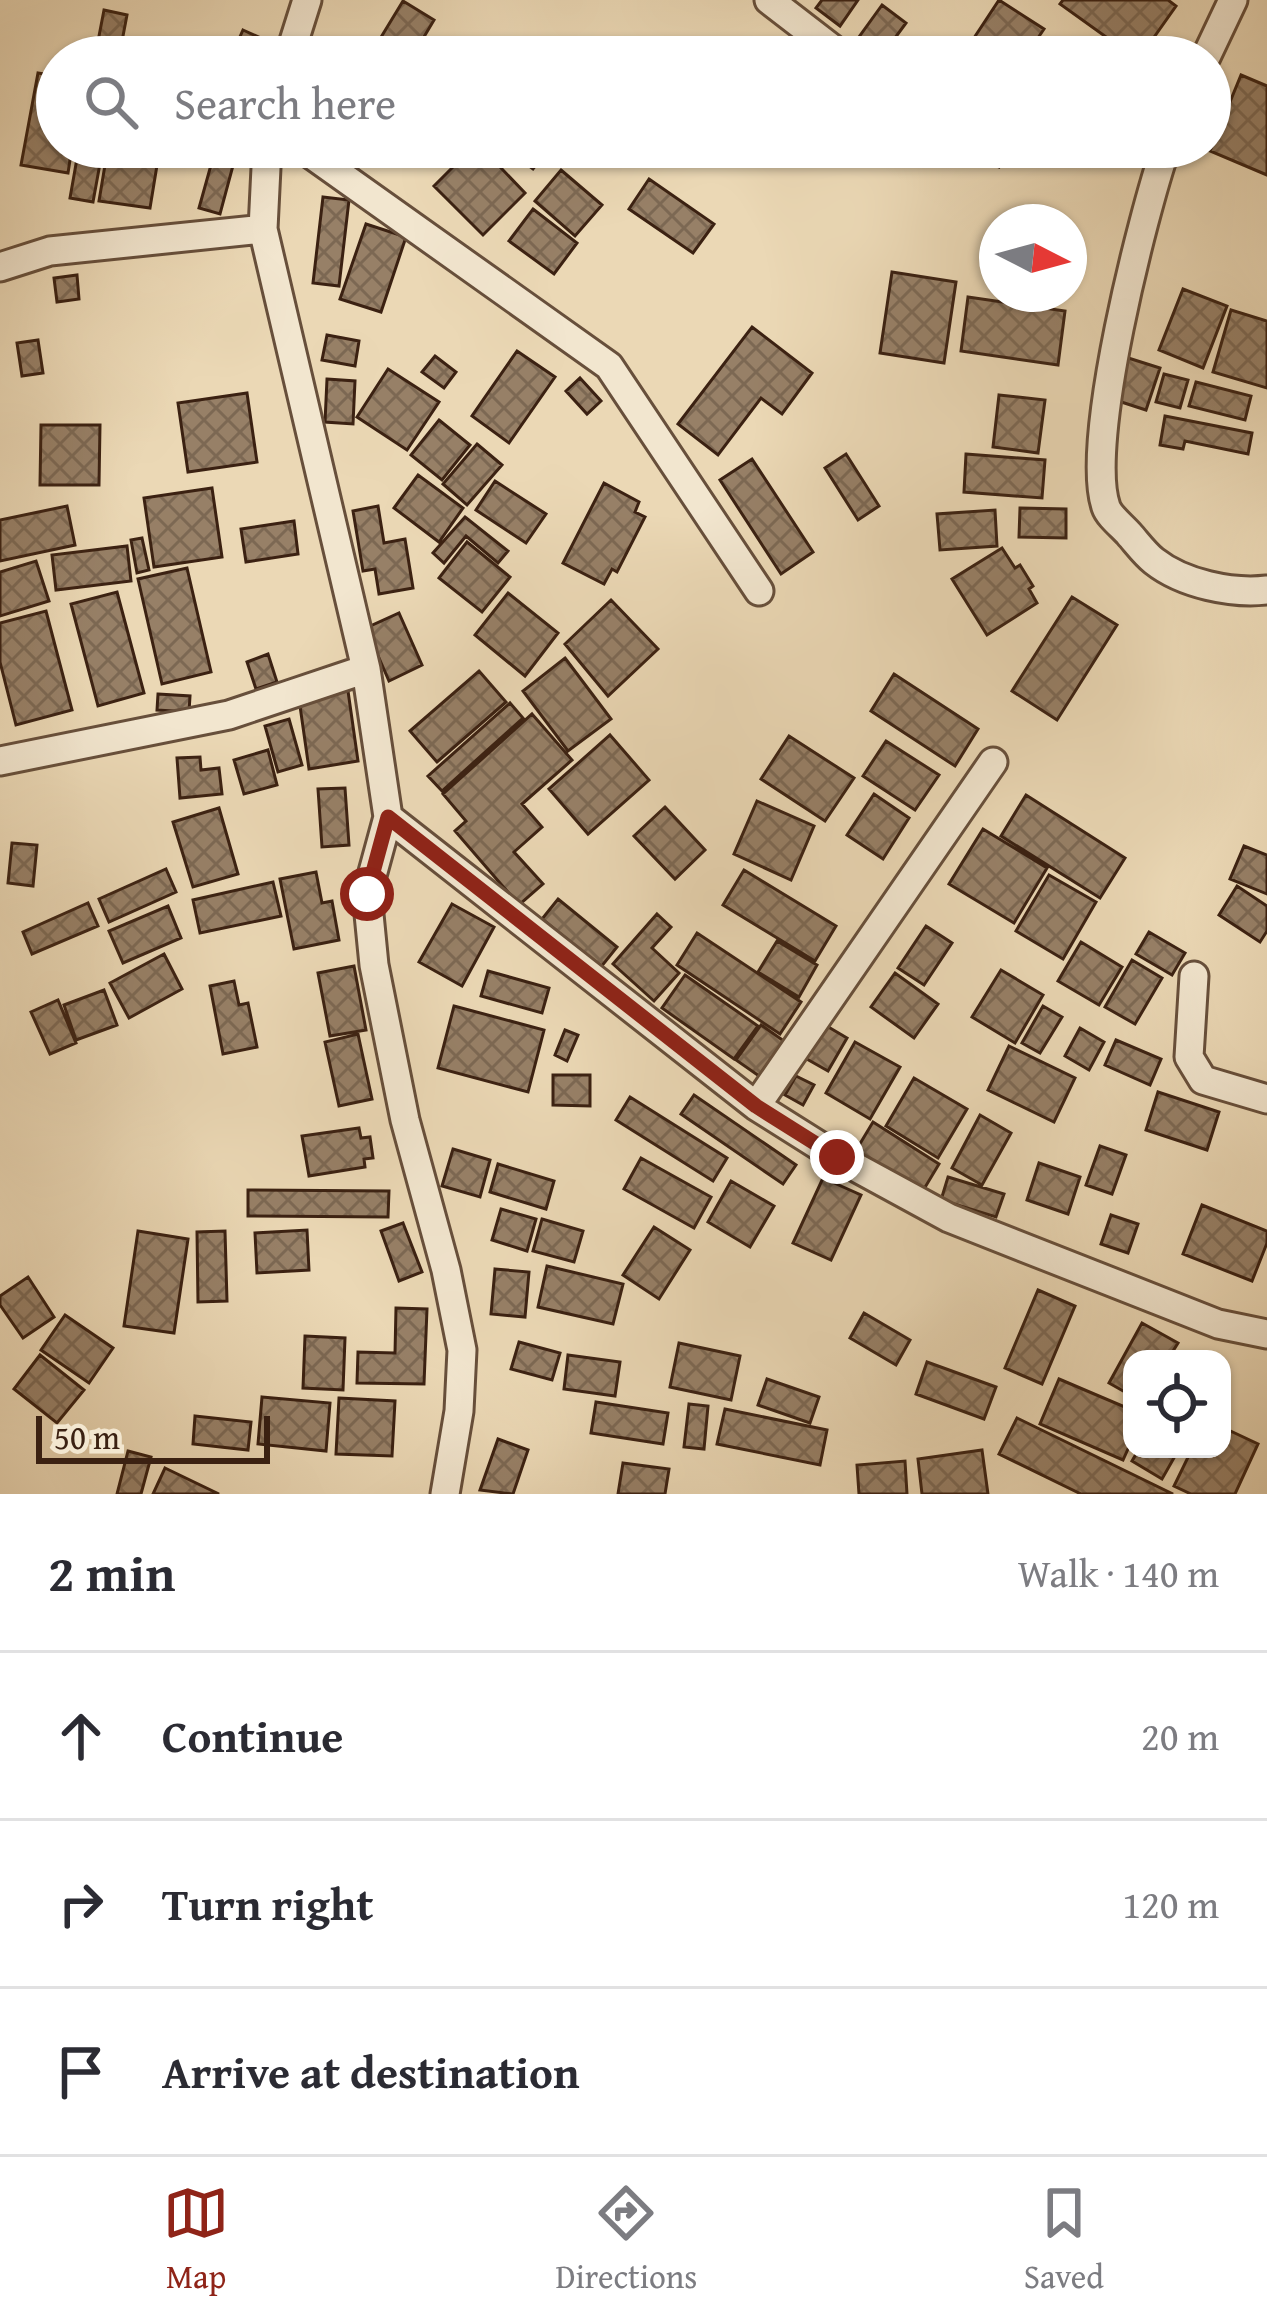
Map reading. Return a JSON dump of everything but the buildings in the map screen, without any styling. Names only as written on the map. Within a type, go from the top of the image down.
[{"type":"street","points":[[296,36],[307,0]]},
{"type":"street","points":[[769,0],[817,36]]},
{"type":"street","points":[[1216,36],[1233,0]]},
{"type":"street","points":[[266,168],[263,229],[366,669],[388,817],[367,894],[374,965],[405,1120],[446,1270],[461,1350],[459,1411],[445,1494]]},
{"type":"street","points":[[331,168],[609,365],[759,591]]},
{"type":"street","points":[[1160,168],[1124,307],[1107,400],[1102,460],[1106,508],[1154,562],[1194,581],[1246,592],[1267,590]]},
{"type":"street","points":[[0,267],[50,251],[263,229]]},
{"type":"street","points":[[0,761],[230,715],[366,669]]},
{"type":"street","points":[[756,1106],[994,762]]},
{"type":"street","points":[[388,817],[756,1106],[837,1157],[949,1218],[1218,1324],[1267,1334]]},
{"type":"street","points":[[1194,976],[1189,1057],[1202,1080],[1267,1099]]},
{"type":"route","points":[[367,894],[388,817],[756,1106],[837,1157]]}]
